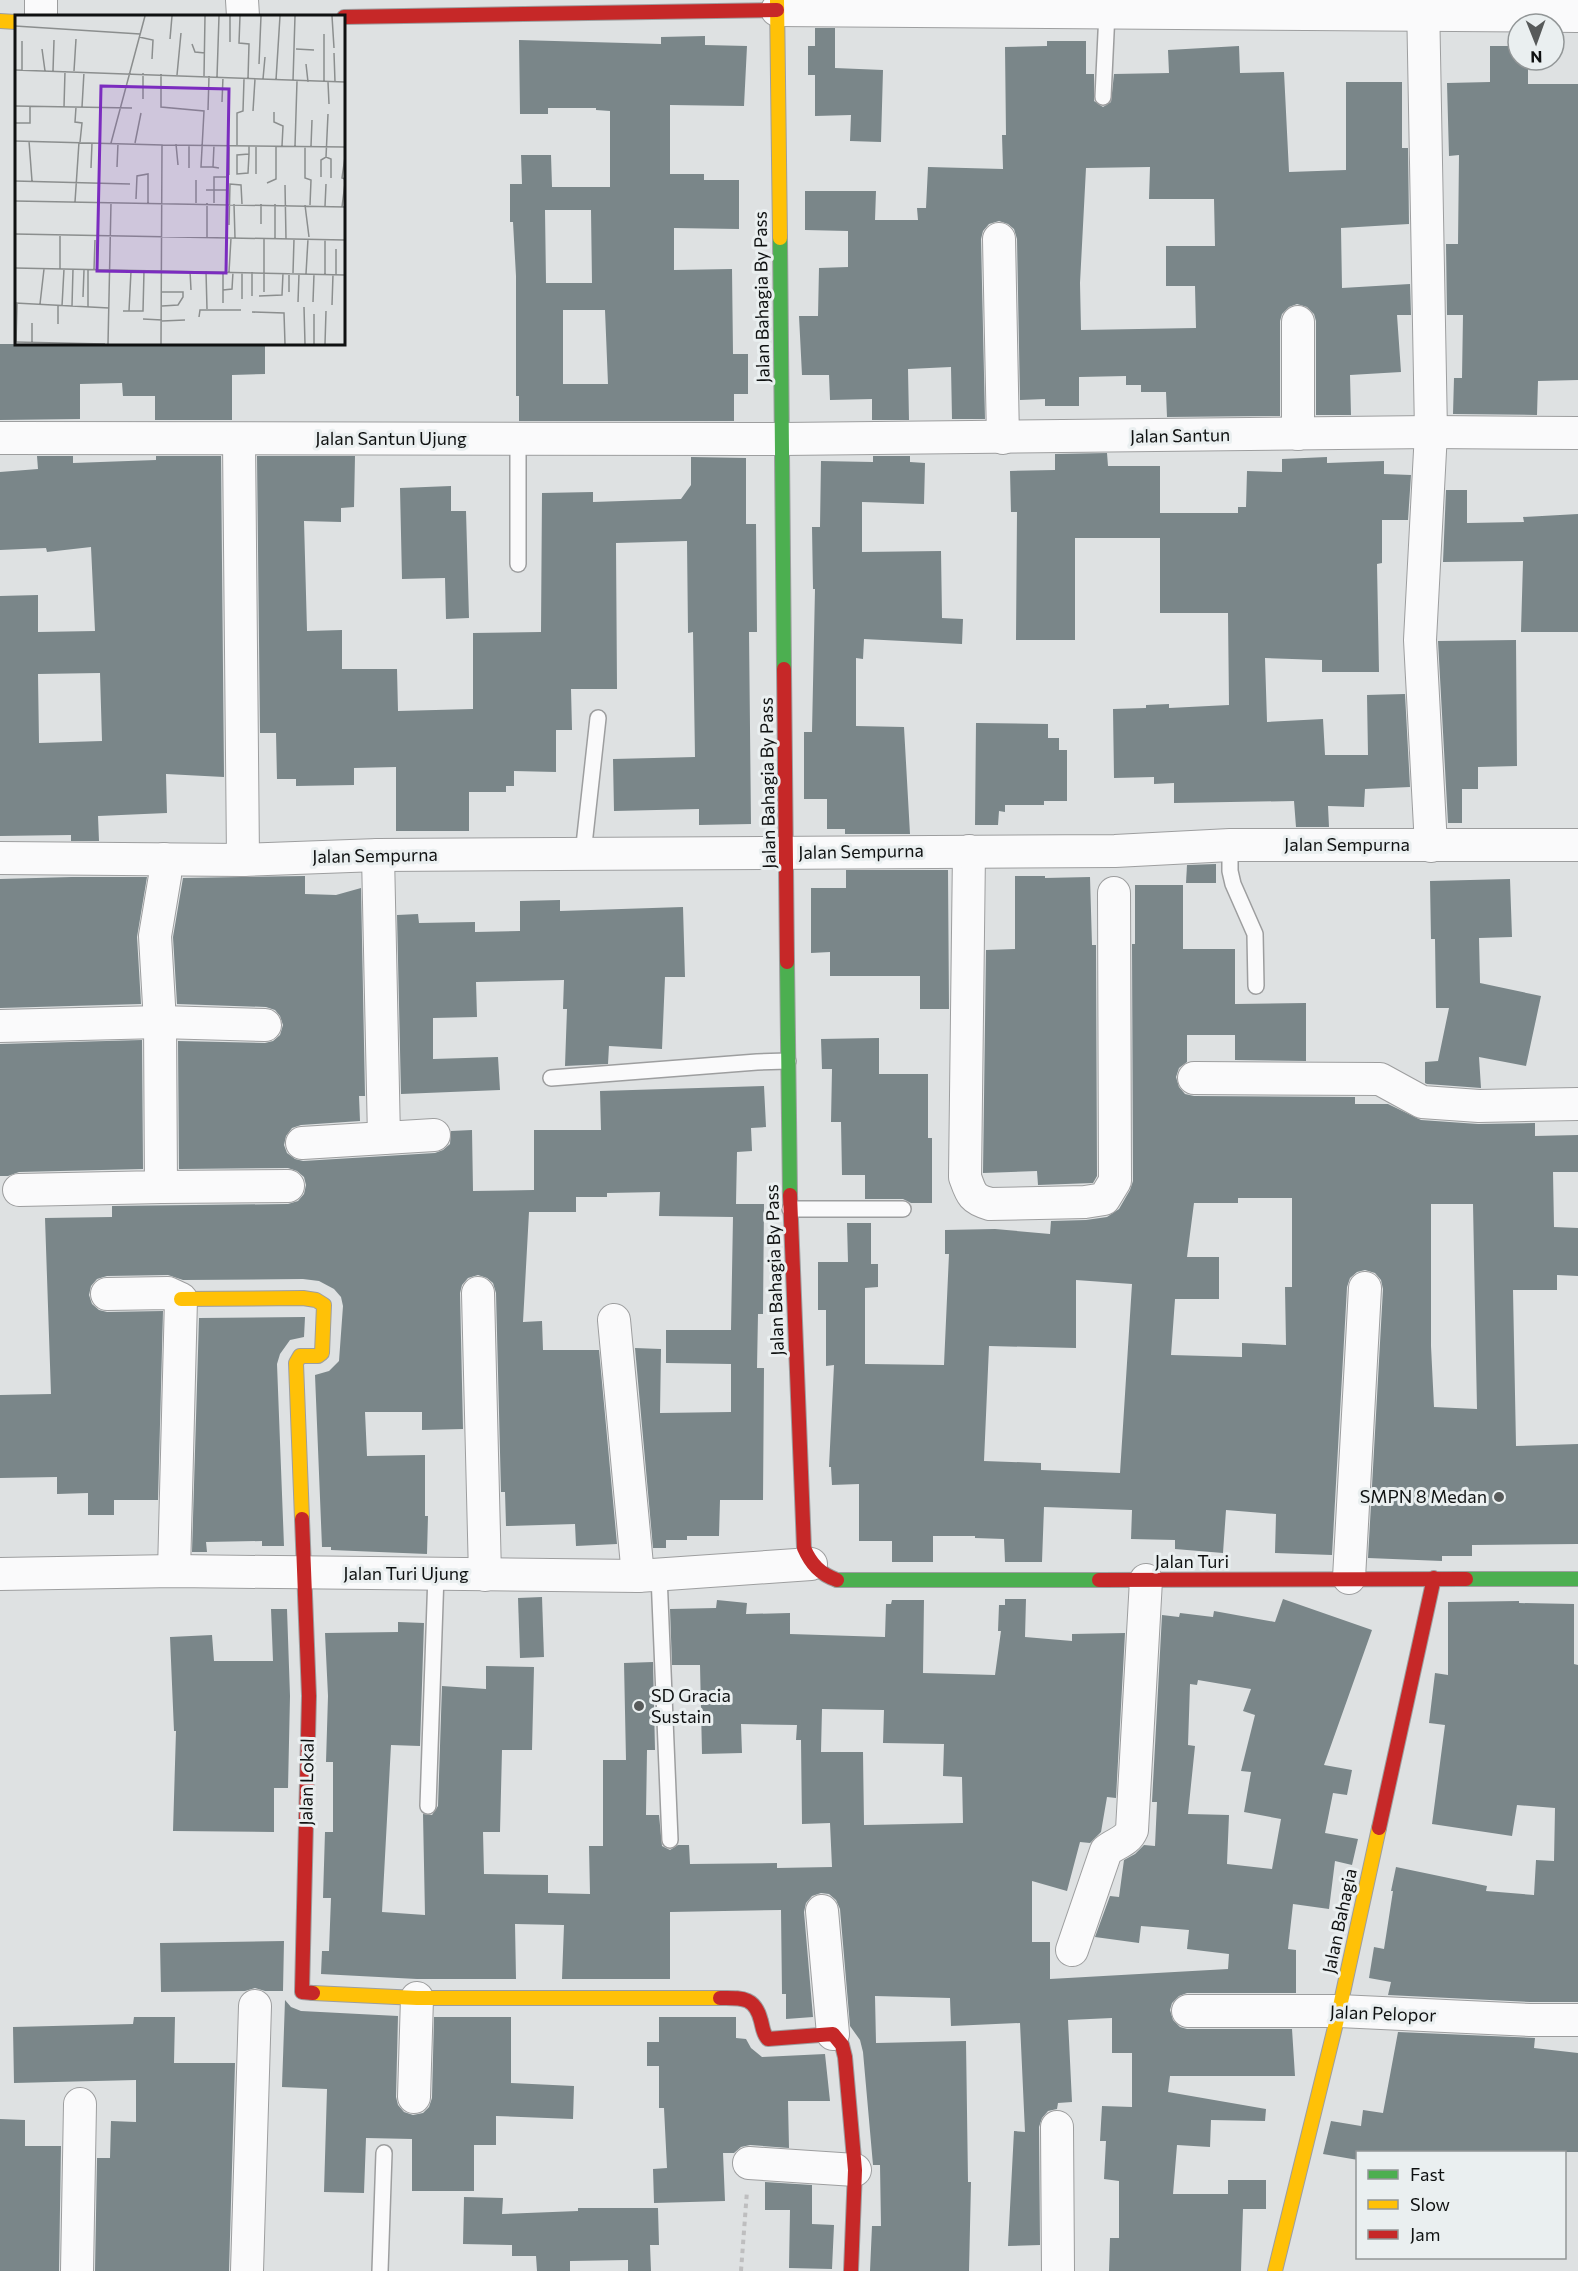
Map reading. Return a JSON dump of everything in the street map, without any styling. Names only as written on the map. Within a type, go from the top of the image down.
[{"type":"main road","points":[[345,17],[438,8],[777,5]]},
{"type":"main road","name":"Jalan Bahagia By Pass","points":[[777,5],[790,1209],[804,1548],[811,1564]]},
{"type":"main road","points":[[0,21],[15,22]]},
{"type":"main road","name":"Jalan Lokal","points":[[181,1299],[303,1298],[316,1300],[324,1305],[322,1353],[318,1356],[300,1356],[297,1363],[309,1696],[303,1992],[417,1998]]},
{"type":"main road","name":"Jalan Turi","points":[[811,1564],[821,1575],[833,1580],[844,1581],[1578,1579]]},
{"type":"main road","name":"Jalan Bahagia","points":[[1275,2271],[1339,2011],[1434,1578]]},
{"type":"main road","points":[[417,1998],[744,1998],[759,2011],[764,2035],[768,2039],[833,2034],[842,2045],[845,2057],[855,2170],[851,2271]]},
{"type":"street","points":[[242,0],[243,15]]},
{"type":"street","points":[[777,5],[1011,6],[1107,12],[1171,6],[1424,7],[1578,15]]},
{"type":"street","points":[[1424,7],[1431,432],[1420,640],[1431,846]]},
{"type":"street","points":[[999,239],[1004,438]]},
{"type":"street","points":[[1298,322],[1298,434]]},
{"type":"street","name":"Jalan Santun","points":[[782,440],[1431,432],[1578,433]]},
{"type":"street","name":"Jalan Santun Ujung","points":[[0,438],[782,440]]},
{"type":"street","points":[[239,440],[243,860]]},
{"type":"street","name":"Jalan Sempurna","points":[[0,858],[243,860],[378,855],[969,851],[1115,874],[1230,845],[1578,845]]},
{"type":"street","points":[[969,851],[965,1177],[971,1194],[977,1200],[990,1204],[1085,1202],[1104,1199],[1115,1181],[1115,874]]},
{"type":"street","points":[[378,855],[384,1138]]},
{"type":"street","points":[[161,1186],[160,1022],[155,936],[165,876],[164,859]]},
{"type":"street","points":[[0,1026],[160,1022],[265,1025]]},
{"type":"street","points":[[1194,1077],[1380,1079],[1422,1102],[1479,1106],[1578,1104]]},
{"type":"street","points":[[302,1143],[434,1135]]},
{"type":"street","points":[[19,1190],[161,1186],[288,1186]]},
{"type":"street","points":[[1349,1578],[1365,1287]]},
{"type":"street","points":[[107,1294],[168,1293],[181,1299],[174,1571]]},
{"type":"street","points":[[478,1293],[485,1575]]},
{"type":"street","points":[[614,1320],[648,1576]]},
{"type":"street","name":"Jalan Turi Ujung","points":[[0,1574],[174,1571],[648,1576],[811,1564]]},
{"type":"street","points":[[1072,1950],[1106,1851],[1123,1842],[1132,1830],[1146,1580]]},
{"type":"street","points":[[822,1911],[833,2034]]},
{"type":"street","points":[[414,2097],[417,1998]]},
{"type":"street","points":[[247,2271],[255,2006]]},
{"type":"street","name":"Jalan Pelopor","points":[[1188,2011],[1339,2011],[1530,2020],[1578,2020]]},
{"type":"street","points":[[77,2271],[80,2104]]},
{"type":"street","points":[[1057,2127],[1058,2271]]},
{"type":"street","points":[[749,2163],[855,2170]]},
{"type":"lane","points":[[1103,97],[1107,12]]},
{"type":"lane","points":[[518,439],[518,564]]},
{"type":"lane","points":[[583,854],[598,718]]},
{"type":"lane","points":[[1230,845],[1230,871],[1233,884],[1254,934],[1256,986]]},
{"type":"lane","points":[[551,1077],[788,1061]]},
{"type":"lane","points":[[790,1209],[903,1209]]},
{"type":"lane","points":[[428,1806],[436,1574]]},
{"type":"lane","points":[[648,1576],[670,1840]]},
{"type":"lane","points":[[380,2271],[384,2153]]},
{"type":"path","points":[[741,2271],[749,2163]]},
{"type":"building","points":[[815,28],[835,28],[835,68],[883,70],[881,142],[850,141],[851,115],[815,116],[815,75],[808,75],[808,46],[815,46]]},
{"type":"building","points":[[705,36],[705,45],[747,46],[744,106],[670,105],[670,174],[704,174],[704,180],[739,180],[739,229],[674,228],[674,270],[732,269],[733,354],[748,354],[748,394],[734,394],[734,421],[519,421],[519,396],[516,396],[516,276],[513,222],[510,222],[510,184],[522,184],[521,155],[551,155],[552,187],[610,187],[610,111],[596,110],[596,108],[548,108],[548,114],[520,114],[519,40],[661,44],[661,37]],"holes":[[[545,210],[591,210],[592,283],[546,283]],[[563,310],[605,310],[608,384],[563,384]]]},
{"type":"building","points":[[1047,41],[1086,41],[1086,74],[1094,74],[1094,101],[1103,107],[1111,102],[1114,74],[1169,73],[1168,50],[1239,46],[1240,73],[1284,72],[1289,172],[1346,170],[1346,82],[1402,82],[1402,148],[1408,148],[1409,224],[1341,228],[1342,288],[1410,284],[1411,315],[1397,315],[1401,372],[1350,375],[1351,415],[1316,415],[1316,321],[1314,314],[1307,307],[1297,304],[1289,307],[1282,314],[1280,321],[1280,416],[1167,417],[1166,392],[1141,392],[1141,385],[1126,385],[1126,376],[1079,377],[1079,406],[1045,406],[1045,399],[1020,400],[1017,239],[1014,229],[999,221],[989,224],[983,231],[981,239],[985,419],[952,419],[951,367],[908,369],[909,420],[872,420],[872,399],[830,400],[829,375],[802,375],[799,316],[818,316],[819,268],[848,267],[848,231],[805,230],[805,191],[876,191],[875,220],[918,220],[917,208],[926,208],[928,167],[1003,169],[1002,135],[1006,135],[1005,47],[1047,46]],"holes":[[[1150,167],[1149,199],[1214,199],[1215,246],[1166,246],[1166,286],[1195,286],[1196,328],[1081,330],[1080,283],[1086,168]]]},
{"type":"building","points":[[1490,46],[1506,46],[1506,72],[1528,72],[1528,84],[1578,84],[1578,380],[1538,381],[1537,415],[1453,414],[1454,378],[1462,378],[1463,315],[1447,315],[1446,244],[1458,244],[1459,155],[1449,156],[1447,83],[1490,82]]},
{"type":"building","points":[[0,344],[265,345],[265,374],[232,375],[232,420],[155,420],[155,396],[123,396],[122,383],[80,384],[80,419],[0,420]]},
{"type":"building","points":[[1107,453],[1108,466],[1160,466],[1160,513],[1238,513],[1238,507],[1246,507],[1247,471],[1282,472],[1282,459],[1327,457],[1327,463],[1384,461],[1384,474],[1411,475],[1408,520],[1382,520],[1382,563],[1377,564],[1379,672],[1322,672],[1322,660],[1265,658],[1267,722],[1323,719],[1325,755],[1368,755],[1367,695],[1405,694],[1410,787],[1365,789],[1364,807],[1328,806],[1329,827],[1296,827],[1294,801],[1174,803],[1174,783],[1154,784],[1154,777],[1114,778],[1113,709],[1146,708],[1146,705],[1169,704],[1169,708],[1229,705],[1228,613],[1160,613],[1160,538],[1075,538],[1075,640],[1016,640],[1017,512],[1011,512],[1010,471],[1055,470],[1055,454]]},
{"type":"building","points":[[37,456],[73,456],[73,463],[156,460],[156,456],[221,456],[224,777],[166,774],[167,813],[98,816],[99,841],[71,841],[71,835],[0,836],[0,596],[38,595],[38,632],[95,631],[91,547],[47,552],[46,548],[0,550],[0,472],[38,469]],"holes":[[[100,673],[102,741],[39,743],[38,674]]]},
{"type":"building","points":[[257,456],[355,456],[354,507],[341,508],[341,522],[304,521],[307,631],[342,630],[342,669],[397,669],[398,711],[473,709],[473,633],[541,632],[542,493],[593,492],[593,502],[681,499],[691,485],[691,457],[746,458],[746,524],[756,524],[757,632],[749,632],[751,824],[699,825],[699,809],[614,811],[613,759],[695,757],[693,632],[688,633],[687,541],[616,543],[617,689],[571,689],[572,730],[556,730],[556,772],[514,771],[514,786],[506,786],[506,792],[469,792],[469,831],[396,831],[396,767],[354,768],[354,785],[296,786],[296,779],[277,779],[276,733],[260,733]]},
{"type":"building","points":[[873,456],[910,456],[910,462],[925,463],[924,504],[862,502],[862,552],[941,551],[942,618],[963,619],[962,644],[864,639],[863,659],[856,658],[856,726],[904,727],[910,834],[845,834],[845,829],[827,829],[827,799],[804,799],[804,732],[812,732],[815,589],[813,589],[812,527],[820,527],[821,461],[873,462]]},
{"type":"building","points":[[451,486],[451,511],[466,511],[469,618],[446,619],[445,578],[402,579],[400,488]]},
{"type":"building","points":[[1446,490],[1467,490],[1467,523],[1524,522],[1523,517],[1578,514],[1578,632],[1521,632],[1523,561],[1443,562]]},
{"type":"building","points":[[1516,640],[1517,766],[1478,767],[1478,789],[1462,789],[1462,823],[1448,823],[1438,641]]},
{"type":"building","points":[[976,723],[1048,724],[1048,738],[1059,738],[1059,750],[1067,750],[1067,801],[1044,801],[1044,805],[1005,805],[1005,812],[999,811],[998,825],[975,825]]},
{"type":"building","points":[[1216,864],[1216,883],[1186,883],[1187,865]]},
{"type":"building","points":[[846,870],[948,870],[949,1009],[920,1009],[920,976],[830,976],[830,952],[811,953],[811,888],[846,888]]},
{"type":"building","points":[[305,876],[305,894],[336,895],[361,888],[365,1096],[359,1096],[360,1121],[301,1125],[292,1128],[286,1136],[284,1145],[287,1153],[295,1159],[303,1161],[435,1153],[450,1144],[451,1131],[472,1130],[473,1191],[534,1190],[534,1130],[601,1130],[600,1091],[764,1086],[766,1127],[751,1128],[752,1151],[737,1152],[736,1204],[764,1204],[763,1314],[758,1314],[757,1368],[764,1368],[763,1500],[720,1500],[719,1536],[687,1536],[687,1540],[666,1540],[666,1548],[653,1548],[635,1348],[661,1349],[660,1413],[731,1412],[731,1364],[666,1363],[666,1330],[731,1330],[733,1217],[659,1216],[660,1192],[607,1193],[607,1197],[576,1197],[576,1212],[529,1212],[523,1322],[542,1321],[543,1350],[599,1350],[617,1544],[576,1546],[575,1524],[506,1526],[505,1492],[501,1492],[496,1293],[493,1283],[478,1275],[468,1278],[462,1285],[460,1293],[463,1429],[422,1430],[422,1412],[365,1412],[367,1456],[425,1455],[427,1554],[331,1550],[331,1547],[322,1547],[315,1375],[329,1371],[339,1361],[343,1306],[341,1297],[334,1289],[319,1281],[303,1279],[183,1280],[168,1275],[107,1276],[97,1279],[91,1286],[89,1295],[92,1304],[99,1310],[107,1312],[163,1311],[158,1500],[114,1500],[114,1515],[88,1515],[88,1493],[57,1494],[57,1477],[0,1478],[0,1395],[51,1394],[45,1218],[112,1217],[112,1206],[288,1204],[298,1201],[304,1194],[306,1185],[304,1177],[288,1168],[179,1169],[178,1041],[265,1043],[273,1041],[280,1035],[283,1025],[275,1010],[266,1007],[177,1004],[173,937],[183,878]]},
{"type":"building","points":[[1015,876],[1090,877],[1092,945],[1096,945],[1097,1176],[1093,1183],[1038,1185],[1037,1171],[983,1173],[986,950],[1015,949]]},
{"type":"building","points":[[147,877],[137,937],[141,1004],[0,1008],[0,879]]},
{"type":"building","points":[[1510,879],[1512,937],[1479,938],[1480,983],[1541,996],[1526,1066],[1479,1057],[1481,1088],[1427,1084],[1425,1083],[1425,1062],[1438,1061],[1449,1008],[1436,1008],[1435,939],[1431,939],[1430,881]]},
{"type":"building","points":[[1135,885],[1183,885],[1183,949],[1235,949],[1235,1004],[1306,1003],[1306,1061],[1235,1060],[1235,1035],[1187,1035],[1187,1062],[1179,1068],[1176,1077],[1179,1087],[1185,1094],[1194,1096],[1355,1097],[1355,1104],[1388,1104],[1421,1120],[1478,1124],[1535,1123],[1535,1136],[1578,1135],[1578,1172],[1553,1172],[1554,1227],[1578,1228],[1578,1276],[1557,1275],[1557,1290],[1513,1290],[1516,1446],[1578,1444],[1578,1544],[1472,1545],[1472,1556],[1442,1556],[1442,1561],[1368,1558],[1383,1289],[1381,1280],[1375,1273],[1365,1270],[1357,1272],[1350,1278],[1347,1287],[1332,1555],[1275,1553],[1276,1514],[1226,1510],[1223,1553],[1175,1549],[1175,1540],[1131,1539],[1132,1510],[1044,1507],[1042,1562],[1005,1562],[1004,1539],[933,1536],[933,1562],[892,1562],[892,1541],[859,1541],[859,1484],[832,1485],[831,1467],[829,1467],[834,1365],[826,1366],[826,1310],[818,1310],[818,1262],[848,1262],[847,1223],[871,1223],[871,1264],[878,1264],[878,1287],[865,1288],[865,1364],[944,1365],[949,1254],[945,1254],[945,1230],[995,1229],[1050,1234],[1051,1221],[1107,1217],[1119,1209],[1133,1181],[1132,944],[1135,944]],"holes":[[[1238,1198],[1292,1198],[1292,1287],[1285,1287],[1286,1345],[1242,1343],[1242,1357],[1171,1355],[1175,1299],[1219,1299],[1219,1257],[1187,1257],[1194,1203],[1238,1203]],[[1431,1204],[1473,1204],[1477,1409],[1434,1407],[1431,1346]],[[1076,1280],[1132,1284],[1120,1473],[1041,1470],[1041,1463],[984,1461],[989,1346],[1076,1348]]]},
{"type":"building","points":[[560,900],[560,911],[683,907],[685,977],[665,977],[662,1049],[609,1046],[608,1064],[565,1066],[567,1009],[563,1009],[564,980],[476,982],[477,1017],[433,1018],[433,1059],[498,1057],[500,1090],[401,1094],[397,915],[418,914],[419,923],[475,922],[475,932],[520,931],[520,901]]},
{"type":"building","points":[[879,1038],[879,1074],[928,1074],[928,1138],[932,1138],[932,1203],[911,1203],[903,1199],[865,1199],[865,1175],[842,1175],[841,1122],[831,1122],[832,1069],[822,1069],[821,1039]]},
{"type":"building","points":[[142,1040],[143,1169],[19,1172],[0,1176],[0,1044]]},
{"type":"building","points":[[305,1317],[304,1337],[290,1340],[280,1354],[277,1364],[284,1546],[262,1546],[262,1541],[206,1542],[207,1552],[192,1552],[199,1318]]},
{"type":"building","points":[[542,1597],[544,1657],[520,1658],[518,1598]]},
{"type":"building","points":[[1005,1599],[1026,1599],[1025,1637],[1072,1641],[1072,1634],[1125,1633],[1116,1798],[1107,1797],[1101,1832],[1090,1843],[1080,1842],[1067,1891],[1032,1881],[1032,1942],[1050,1942],[1050,1979],[1228,1969],[1229,1954],[1187,1949],[1189,1930],[1141,1926],[1139,1943],[1095,1937],[1110,1896],[1119,1897],[1124,1860],[1144,1845],[1155,1846],[1157,1802],[1152,1802],[1162,1615],[1179,1617],[1180,1613],[1213,1617],[1214,1611],[1275,1622],[1283,1599],[1372,1630],[1324,1765],[1352,1770],[1347,1795],[1333,1793],[1325,1833],[1358,1839],[1352,1865],[1335,1861],[1329,1909],[1293,1904],[1288,1949],[1296,1950],[1296,1993],[1187,1993],[1179,1996],[1172,2003],[1170,2010],[1173,2020],[1180,2027],[1187,2029],[1292,2029],[1295,2076],[1170,2076],[1168,2092],[1266,2109],[1265,2121],[1211,2120],[1210,2147],[1177,2145],[1173,2194],[1228,2194],[1228,2180],[1266,2180],[1266,2209],[1243,2209],[1241,2271],[1109,2271],[1110,2238],[1119,2238],[1119,2181],[1104,2179],[1106,2141],[1100,2141],[1102,2106],[1132,2107],[1132,2053],[1112,2053],[1112,2018],[1068,2020],[1072,2102],[1058,2103],[1057,2109],[1048,2111],[1042,2118],[1039,2127],[1040,2245],[1008,2246],[1014,2131],[1025,2132],[1020,2023],[951,2026],[950,1998],[875,1996],[876,2043],[966,2041],[968,2182],[971,2182],[969,2271],[870,2271],[872,2226],[881,2226],[880,2165],[873,2165],[863,2052],[860,2040],[850,2026],[840,1909],[836,1900],[829,1894],[821,1893],[812,1896],[806,1903],[804,1912],[813,2017],[786,2019],[786,1994],[782,1994],[781,1910],[670,1912],[670,1979],[562,1979],[564,1925],[515,1924],[516,1979],[417,1979],[321,1974],[322,1951],[329,1951],[331,1898],[323,1898],[325,1832],[333,1832],[333,1762],[326,1762],[328,1696],[325,1633],[398,1632],[398,1622],[424,1623],[420,1746],[391,1745],[382,1912],[425,1915],[423,1814],[432,1815],[438,1806],[442,1686],[486,1689],[486,1666],[534,1667],[532,1750],[502,1750],[500,1832],[483,1832],[484,1874],[548,1875],[548,1893],[590,1894],[589,1846],[603,1846],[603,1760],[626,1760],[624,1663],[653,1662],[655,1750],[647,1750],[646,1815],[659,1815],[662,1846],[670,1850],[678,1845],[689,1845],[690,1864],[777,1863],[777,1868],[832,1867],[830,1823],[802,1824],[801,1740],[796,1740],[797,1725],[741,1724],[742,1753],[702,1754],[700,1665],[672,1665],[670,1609],[716,1608],[717,1600],[747,1603],[746,1614],[790,1613],[790,1634],[885,1637],[886,1604],[891,1604],[892,1600],[924,1600],[923,1673],[995,1675],[1001,1631],[998,1631],[999,1605],[1005,1605]],"holes":[[[1198,1680],[1251,1689],[1243,1711],[1255,1715],[1241,1771],[1251,1772],[1244,1812],[1281,1819],[1272,1869],[1227,1864],[1229,1815],[1188,1814],[1195,1746],[1188,1745],[1190,1684],[1197,1685]],[[822,1709],[884,1710],[883,1743],[944,1744],[943,1776],[962,1777],[963,1823],[864,1825],[863,1752],[821,1752]]]},
{"type":"building","points":[[1519,1601],[1519,1603],[1574,1604],[1574,1664],[1578,1665],[1578,2002],[1388,1995],[1391,1982],[1369,1978],[1374,1947],[1384,1949],[1396,1867],[1487,1886],[1486,1891],[1534,1895],[1536,1860],[1554,1861],[1555,1808],[1517,1805],[1512,1836],[1432,1824],[1445,1725],[1429,1723],[1435,1673],[1448,1675],[1448,1602]]},
{"type":"building","points":[[271,1609],[287,1609],[290,1696],[288,1788],[274,1788],[274,1832],[173,1831],[176,1731],[174,1731],[170,1637],[212,1635],[214,1661],[273,1661]]},
{"type":"building","points":[[284,1941],[283,1991],[265,1991],[255,1988],[245,1991],[161,1992],[160,1943]]},
{"type":"building","points":[[285,2000],[291,2007],[301,2011],[398,2016],[396,2097],[398,2105],[404,2112],[413,2115],[423,2113],[429,2107],[432,2098],[434,2017],[511,2017],[511,2083],[574,2086],[573,2119],[496,2116],[496,2145],[474,2145],[474,2191],[412,2191],[412,2139],[366,2138],[364,2193],[324,2192],[327,2089],[282,2087]]},
{"type":"building","points":[[134,2017],[175,2017],[174,2063],[235,2063],[229,2271],[95,2271],[97,2158],[110,2158],[111,2121],[136,2122],[136,2080],[14,2083],[13,2027],[133,2024]]},
{"type":"building","points":[[659,2017],[736,2017],[736,2038],[746,2039],[751,2048],[762,2057],[825,2054],[830,2101],[788,2101],[789,2148],[750,2145],[741,2147],[734,2153],[723,2153],[725,2201],[654,2203],[653,2169],[667,2168],[664,2108],[659,2108],[659,2066],[647,2066],[647,2042],[659,2042]]},
{"type":"building","points":[[1398,2032],[1535,2038],[1534,2048],[1578,2053],[1578,2152],[1356,2151],[1356,2160],[1323,2154],[1331,2121],[1361,2126],[1363,2110],[1383,2113]]},
{"type":"building","points":[[0,2119],[25,2120],[25,2146],[61,2146],[59,2271],[0,2271]]},
{"type":"building","points":[[765,2182],[812,2185],[812,2224],[834,2225],[832,2269],[789,2268],[790,2210],[765,2210]]},
{"type":"building","points":[[464,2197],[503,2198],[502,2214],[578,2211],[578,2208],[658,2208],[659,2245],[650,2245],[651,2271],[628,2271],[628,2260],[570,2261],[570,2271],[537,2271],[536,2256],[512,2256],[512,2245],[463,2244]]},
{"type":"traffic: fast","points":[[780,238],[784,669]]},
{"type":"traffic: fast","points":[[787,962],[790,1195]]},
{"type":"traffic: fast","points":[[1466,1579],[1578,1579]]},
{"type":"traffic: fast","points":[[837,1580],[1099,1580]]},
{"type":"traffic: slow","points":[[777,0],[780,238]]},
{"type":"traffic: slow","points":[[0,21],[15,22]]},
{"type":"traffic: slow","points":[[181,1299],[303,1298],[316,1300],[324,1305],[322,1353],[318,1356],[300,1356],[296,1363],[302,1519]]},
{"type":"traffic: slow","points":[[1275,2271],[1339,2011],[1379,1828]]},
{"type":"traffic: slow","points":[[313,1993],[417,1998],[720,1998]]},
{"type":"traffic: jam","points":[[345,17],[777,10]]},
{"type":"traffic: jam","points":[[784,669],[787,962]]},
{"type":"traffic: jam","points":[[790,1195],[804,1548],[817,1568],[837,1580]]},
{"type":"traffic: jam","points":[[302,1519],[309,1696],[302,1992],[313,1993]]},
{"type":"traffic: jam","points":[[1379,1828],[1434,1578]]},
{"type":"traffic: jam","points":[[1099,1580],[1466,1579]]},
{"type":"traffic: jam","points":[[720,1998],[741,1999],[751,2003],[758,2013],[768,2039],[833,2034],[842,2045],[855,2170],[851,2271]]},
{"type":"place","name":"SMPN 8 Medan","points":[[1499,1497]]},
{"type":"place","name":"SD Gracia Sustain","points":[[639,1706]]}]
